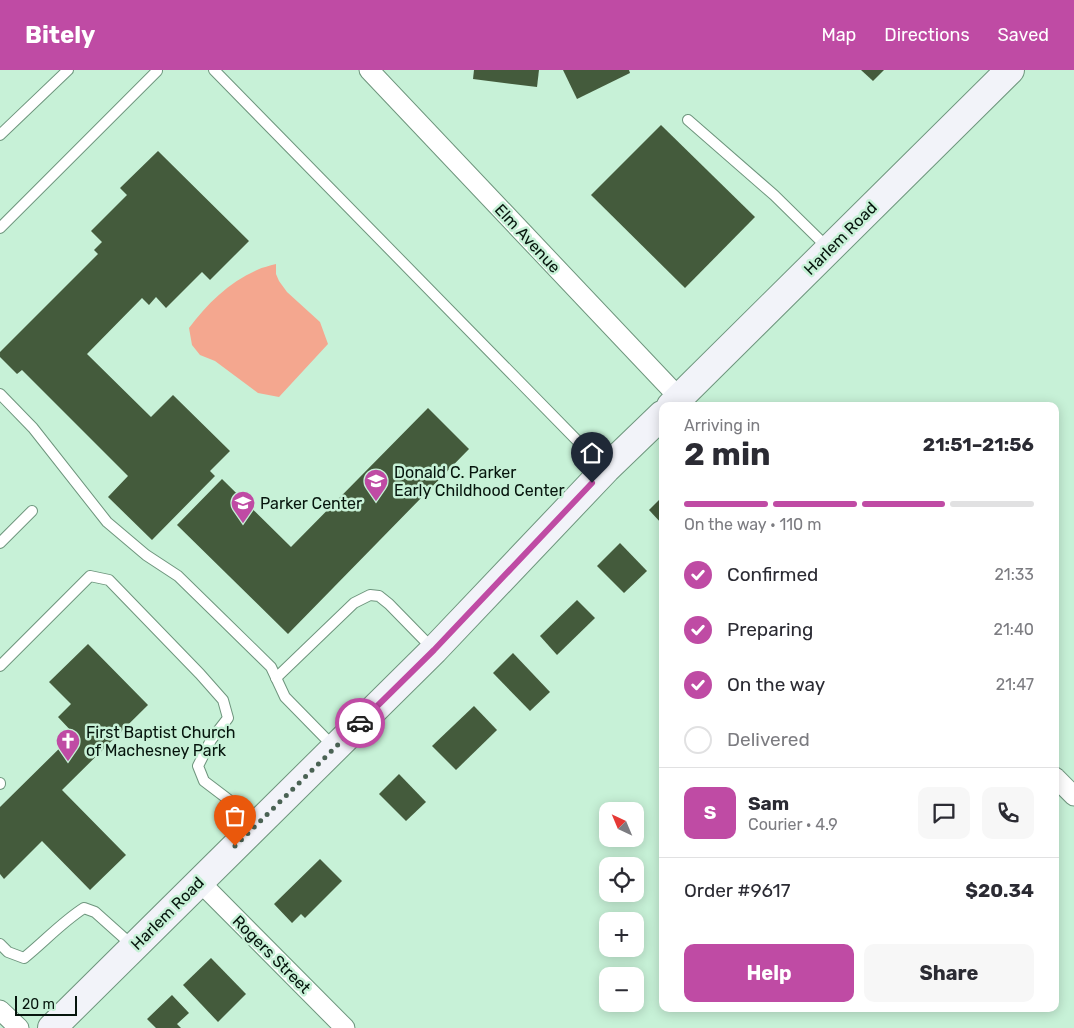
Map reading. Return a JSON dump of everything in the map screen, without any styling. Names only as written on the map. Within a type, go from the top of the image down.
[{"type":"main road","name":"Harlem Road","points":[[679,402],[829,248],[1010,70]]},
{"type":"main road","name":"Harlem Road","points":[[52,1028],[434,650],[606,470],[659,421]]},
{"type":"street","name":"Elm Avenue","points":[[369,70],[671,402]]},
{"type":"street","points":[[1059,781],[1074,796]]},
{"type":"street","name":"Rogers Street","points":[[199,881],[345,1028]]},
{"type":"street","points":[[0,1010],[19,1028]]},
{"type":"lane","points":[[0,135],[68,70]]},
{"type":"lane","points":[[0,228],[157,70]]},
{"type":"lane","points":[[214,70],[606,470]]},
{"type":"lane","points":[[688,120],[774,195],[829,248]]},
{"type":"lane","points":[[0,394],[33,428],[107,522],[146,555],[178,576],[270,667],[285,697],[335,747]]},
{"type":"lane","points":[[0,543],[32,511]]},
{"type":"lane","points":[[0,666],[90,576],[109,580],[200,674],[222,700],[228,718],[211,740],[198,766],[204,781],[258,823]]},
{"type":"lane","points":[[276,678],[354,603],[370,595],[379,596],[389,604],[434,650]]},
{"type":"lane","points":[[0,944],[8,952],[24,958],[71,916],[84,908],[95,912],[134,947]]},
{"type":"shaded area","points":[[276,264],[276,274],[279,281],[287,292],[320,322],[328,344],[279,397],[258,393],[215,361],[200,355],[192,345],[189,328],[203,310],[228,287],[247,275]]},
{"type":"building","points":[[474,70],[539,70],[537,87],[473,79]]},
{"type":"building","points":[[563,70],[629,70],[630,73],[577,99]]},
{"type":"building","points":[[861,70],[884,70],[873,81]]},
{"type":"building","points":[[661,125],[755,217],[685,288],[591,195]]},
{"type":"building","points":[[158,151],[249,241],[210,280],[202,272],[166,308],[156,297],[149,305],[142,298],[87,354],[151,417],[173,395],[230,451],[210,471],[215,476],[152,540],[108,497],[128,476],[22,370],[17,374],[0,357],[0,352],[98,254],[94,250],[102,242],[91,231],[127,195],[120,188]]},
{"type":"building","name":"Donald C. Parker Early Childhood Center","points":[[428,408],[469,449],[288,634],[177,525],[222,479],[291,547]]},
{"type":"building","points":[[659,500],[659,521],[649,510]]},
{"type":"building","points":[[620,543],[647,571],[624,593],[597,566]]},
{"type":"building","points":[[577,600],[595,618],[557,655],[540,636]]},
{"type":"building","name":"First Baptist Church of Machesney Park","points":[[88,644],[148,705],[62,790],[126,855],[90,890],[42,841],[4,879],[0,874],[0,807],[74,734],[58,717],[71,704],[49,682]]},
{"type":"building","points":[[513,653],[550,692],[530,711],[493,673]]},
{"type":"building","points":[[474,706],[497,730],[456,770],[432,746]]},
{"type":"building","points":[[399,774],[426,802],[406,821],[379,794]]},
{"type":"building","points":[[320,859],[342,881],[305,918],[301,914],[292,923],[274,904]]},
{"type":"building","points":[[211,958],[246,994],[218,1022],[183,985]]},
{"type":"building","points":[[172,995],[189,1013],[177,1024],[181,1028],[156,1028],[147,1019]]},
{"type":"way so far","points":[[235,846],[360,723]]},
{"type":"place","name":"Donald C. Parker Early Childhood Center","points":[[376,502]]},
{"type":"place","name":"Parker Center","points":[[243,524]]},
{"type":"place","name":"First Baptist Church of Machesney Park","points":[[68,762]]},
{"type":"route","points":[[360,723],[434,650],[592,483]]}]
